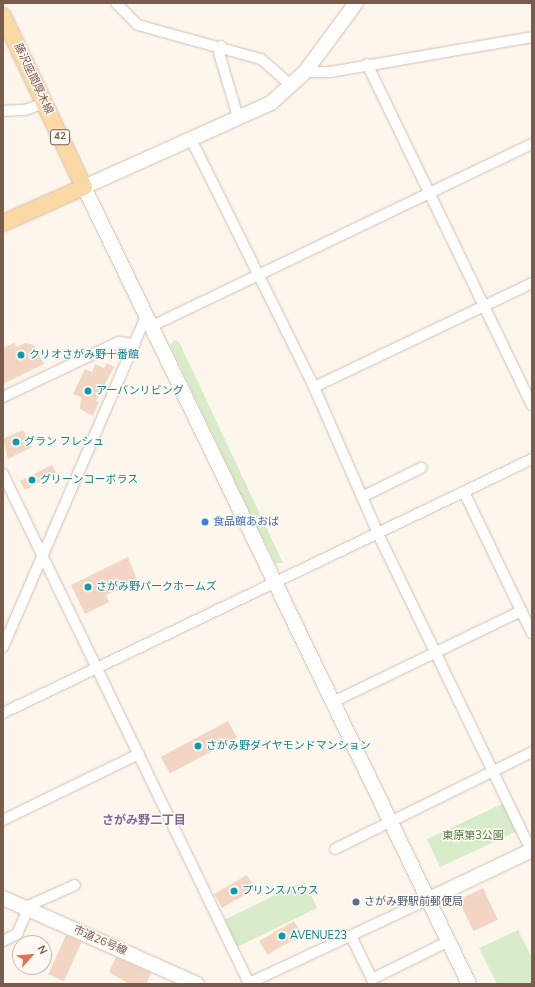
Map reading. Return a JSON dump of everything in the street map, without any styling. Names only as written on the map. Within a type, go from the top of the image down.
[{"type":"main road","name":"藤沢座間厚木線","points":[[4,18],[84,187]]},
{"type":"main road","points":[[3,223],[84,187]]},
{"type":"street","points":[[116,3],[138,25],[221,46],[261,59],[292,86]]},
{"type":"street","points":[[356,3],[305,72],[292,86],[271,103],[84,187],[469,984]]},
{"type":"street","points":[[305,72],[330,72],[367,64],[532,37]]},
{"type":"street","points":[[221,46],[219,53],[238,117]]},
{"type":"street","points":[[367,64],[532,405]]},
{"type":"street","points":[[3,111],[25,110],[44,103]]},
{"type":"street","points":[[3,474],[139,754],[248,984],[532,850],[492,772],[435,653],[314,387],[191,138]]},
{"type":"street","points":[[3,647],[135,344],[150,321],[259,276],[532,144]]},
{"type":"street","points":[[314,387],[532,283]]},
{"type":"street","points":[[3,397],[119,342],[135,344]]},
{"type":"street","points":[[3,714],[97,667],[532,459]]},
{"type":"street","points":[[364,496],[421,468]]},
{"type":"street","points":[[464,492],[532,633]]},
{"type":"street","points":[[333,702],[521,611]]},
{"type":"street","points":[[335,849],[391,820],[532,752]]},
{"type":"street","points":[[3,820],[139,754]]},
{"type":"street","points":[[3,941],[17,934],[30,905],[74,885]]},
{"type":"street","name":"市道26号線","points":[[3,898],[197,984]]},
{"type":"street","points":[[350,936],[372,979],[449,941]]},
{"type":"green space","points":[[175,340],[179,342],[283,563],[275,563],[242,496],[170,345]]},
{"type":"green space","name":"東原第3公園","points":[[504,803],[517,831],[440,867],[427,839]]},
{"type":"green space","points":[[304,881],[317,908],[236,947],[223,920]]},
{"type":"green space","points":[[518,930],[532,958],[532,984],[497,984],[479,948]]},
{"type":"building","name":"クリオさがみ野十番館","points":[[14,343],[16,347],[26,343],[34,345],[44,364],[3,384],[3,348]]},
{"type":"building","name":"アーバンリビング","points":[[107,363],[114,367],[96,401],[99,402],[93,416],[80,409],[81,397],[73,394],[85,369],[92,372],[95,364],[104,368]]},
{"type":"building","name":"グラン フレシュ","points":[[23,430],[32,447],[8,459],[3,439]]},
{"type":"building","name":"グリーンコーポラス","points":[[52,465],[56,473],[25,490],[20,481]]},
{"type":"building","name":"さがみ野パークホームズ","points":[[128,557],[137,580],[106,595],[109,602],[85,614],[71,585]]},
{"type":"building","name":"さがみ野ダイヤモンドマンション","points":[[228,721],[237,738],[170,773],[161,757]]},
{"type":"building","name":"プリンスハウス","points":[[247,875],[255,889],[222,908],[214,894]]},
{"type":"building","points":[[483,888],[498,920],[473,931],[459,899]]},
{"type":"building","name":"AVENUE23","points":[[294,921],[302,935],[267,955],[259,941]]},
{"type":"building","points":[[66,935],[82,942],[64,981],[50,975],[52,975],[52,966]]},
{"type":"building","points":[[116,957],[151,973],[146,984],[129,984],[109,972]]},
{"type":"place","name":"クリオさがみ野十番館","points":[[21,355]]},
{"type":"place","name":"アーバンリビング","points":[[88,391]]},
{"type":"place","name":"グラン フレシュ","points":[[16,442]]},
{"type":"place","name":"グリーンコーポラス","points":[[32,480]]},
{"type":"place","name":"食品館あおば","points":[[205,522]]},
{"type":"place","name":"さがみ野パークホームズ","points":[[88,587]]},
{"type":"place","name":"さがみ野ダイヤモンドマンション","points":[[198,746]]},
{"type":"place","name":"プリンスハウス","points":[[234,891]]},
{"type":"place","name":"さがみ野駅前郵便局","points":[[356,902]]},
{"type":"place","name":"AVENUE23","points":[[282,936]]},
{"type":"district","name":"さがみ野二丁目","points":[[144,821]]}]
